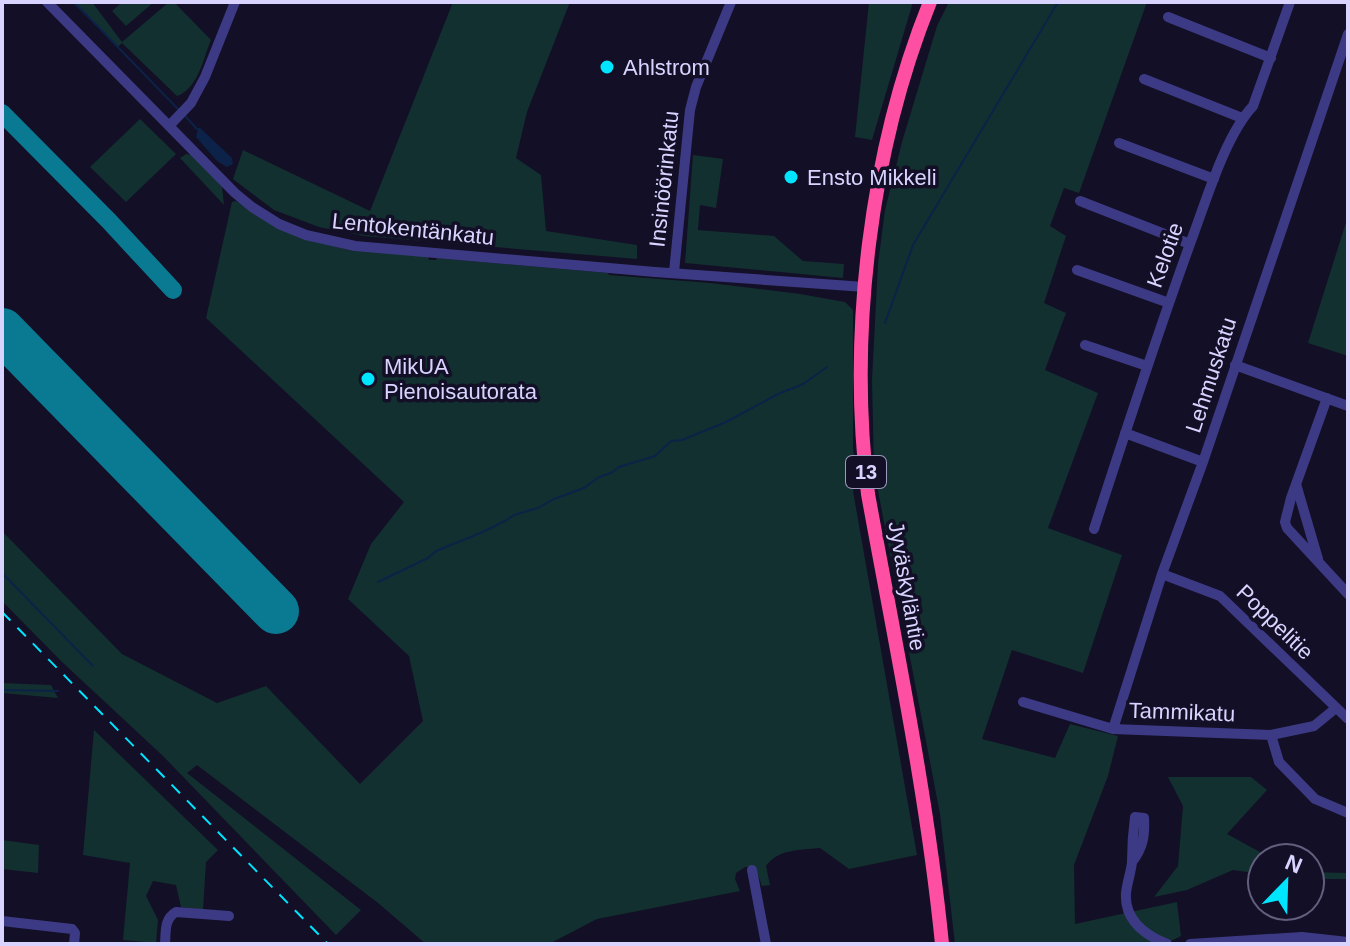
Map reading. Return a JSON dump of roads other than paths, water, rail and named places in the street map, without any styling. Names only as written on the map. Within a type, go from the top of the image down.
[{"type":"highway","name":"Jyväskyläntie","points":[[930,2],[904,75],[881,171],[865,287],[861,376],[865,468],[923,799],[942,944]]},
{"type":"street","name":"Lentokentänkatu","points":[[47,2],[235,193],[279,224],[306,235],[355,246],[865,287]]},
{"type":"street","points":[[169,126],[191,103],[205,77],[235,2]]},
{"type":"street","name":"Insinöörinkatu","points":[[674,272],[690,110],[696,87],[731,2]]},
{"type":"street","name":"Kelotie","points":[[1094,529],[1147,366],[1214,179],[1242,118],[1253,106],[1290,2]]},
{"type":"street","points":[[1168,17],[1271,58]]},
{"type":"street","name":"Lehmuskatu","points":[[1113,729],[1162,574],[1348,34]]},
{"type":"street","points":[[1144,79],[1242,118]]},
{"type":"street","points":[[1119,143],[1214,179]]},
{"type":"street","points":[[1080,201],[1190,244]]},
{"type":"street","points":[[1077,270],[1169,303]]},
{"type":"street","points":[[1085,345],[1147,366]]},
{"type":"street","points":[[1235,365],[1348,406]]},
{"type":"street","points":[[1327,398],[1285,522],[1287,528],[1348,594]]},
{"type":"street","points":[[1125,433],[1203,462]]},
{"type":"street","points":[[1296,484],[1319,561]]},
{"type":"street","name":"Poppelitie","points":[[1162,574],[1220,596],[1348,719]]},
{"type":"street","name":"Tammikatu","points":[[1023,702],[1113,729],[1271,735],[1314,726],[1336,708]]},
{"type":"street","points":[[1271,735],[1279,762],[1315,799],[1348,813]]},
{"type":"street","points":[[1132,862],[1126,896],[1128,909],[1136,925],[1150,937],[1167,944]]},
{"type":"street","points":[[752,870],[766,944]]},
{"type":"street","points":[[165,944],[166,921],[176,912],[229,916]]},
{"type":"street","points":[[2,921],[72,929],[75,933],[74,944]]},
{"type":"street","points":[[1190,944],[1302,937],[1348,942]]},
{"type":"water","points":[[198,128],[232,158],[233,164],[227,167],[217,161],[196,137]]},
{"type":"waterway","points":[[74,2],[178,109]]},
{"type":"waterway","points":[[885,323],[913,245],[1058,2]]},
{"type":"waterway","points":[[186,117],[197,129]]},
{"type":"waterway","points":[[378,582],[514,515],[584,488],[619,467],[655,456],[671,441],[682,440],[726,422],[803,384],[827,367]]},
{"type":"waterway","points":[[2,573],[93,666]]},
{"type":"waterway","points":[[2,690],[58,691]]},
{"type":"railway","points":[[2,612],[328,944]]},
{"type":"place","name":"Ahlstrom","points":[[607,67]]},
{"type":"place","name":"Ensto Mikkeli","points":[[791,177]]},
{"type":"place","name":"MikUA Pienoisautorata","points":[[368,379]]}]
